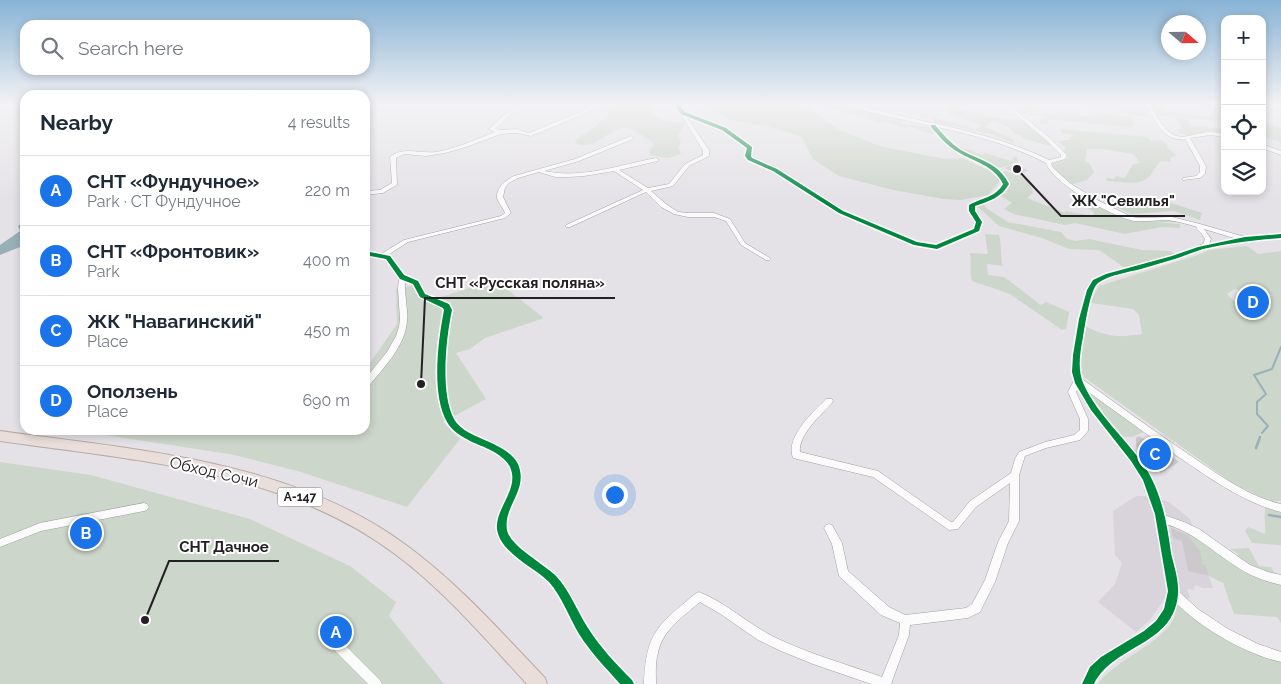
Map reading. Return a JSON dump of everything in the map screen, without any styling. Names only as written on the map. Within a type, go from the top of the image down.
[{"type":"highway","name":"Обход Сочи","points":[[0,436],[147,457],[228,473],[281,489],[336,511],[369,528],[400,549],[457,598],[539,684]]},
{"type":"street","points":[[370,193],[381,192],[395,184],[393,157],[397,154],[406,152],[424,154],[447,152],[490,136]]},
{"type":"street","points":[[568,226],[647,190],[671,185],[688,165],[707,154],[696,136]]},
{"type":"street","points":[[735,136],[750,148],[748,156],[750,159],[775,170],[841,212],[916,244],[936,247],[977,230],[979,222],[972,211],[972,205],[994,198],[1003,192],[1006,184],[1004,176],[958,150],[942,136]]},
{"type":"street","points":[[978,136],[1028,151],[1048,162],[1060,159],[1064,155],[1044,136]]},
{"type":"street","points":[[1170,136],[1177,139],[1197,136]]},
{"type":"street","points":[[384,255],[406,241],[504,217],[508,214],[508,211],[500,197],[502,188],[507,182],[516,177],[577,160],[631,138]]},
{"type":"street","points":[[1185,180],[1198,178],[1203,173],[1203,166],[1187,138]]},
{"type":"street","points":[[1266,147],[1281,153]]},
{"type":"street","points":[[539,171],[560,176],[616,170],[656,160]]},
{"type":"street","points":[[1048,162],[1047,166],[1060,179],[1122,216],[1137,220],[1173,219],[1245,239]]},
{"type":"street","points":[[616,170],[647,190],[677,214],[703,213],[728,220],[744,244],[768,258]]},
{"type":"street","points":[[1088,684],[1091,674],[1099,665],[1135,644],[1164,621],[1171,609],[1174,594],[1154,494],[1141,467],[1086,397],[1078,380],[1076,360],[1087,300],[1095,282],[1108,276],[1174,257],[1206,245],[1208,239],[1204,232],[1193,224]]},
{"type":"street","points":[[1200,248],[1245,239],[1281,236]]},
{"type":"street","points":[[370,254],[388,257],[402,277],[416,284],[424,297],[446,306],[448,310],[445,323],[441,374],[448,418],[456,429],[501,453],[514,465],[517,475],[516,485],[502,529],[506,537],[516,551],[552,580],[596,650],[628,684]]},
{"type":"street","points":[[370,378],[402,333],[404,320],[401,301],[402,277]]},
{"type":"street","points":[[829,528],[837,543],[843,573],[884,611],[905,620],[956,615],[976,608],[990,582],[1003,542],[1016,517],[1015,475],[1018,459],[1022,454],[1045,445],[1077,438],[1084,430],[1084,419],[1072,392],[1078,380]]},
{"type":"street","points":[[1078,380],[1180,453],[1240,493],[1266,505],[1281,508]]},
{"type":"street","points":[[829,401],[799,437],[795,448],[796,455],[875,474],[949,526],[954,526],[973,504],[1015,475]]},
{"type":"street","points":[[0,543],[40,527],[144,507]]},
{"type":"street","points":[[1160,518],[1199,534],[1248,570],[1281,580]]},
{"type":"street","points":[[1174,594],[1192,611],[1230,634],[1259,651],[1281,657]]},
{"type":"street","points":[[650,684],[649,659],[656,638],[662,629],[699,597],[708,600],[771,641],[884,684],[904,635],[905,620]]},
{"type":"street","points":[[325,633],[376,684]]},
{"type":"shaded area","points":[[581,136],[606,136],[587,145],[576,143],[575,140]]},
{"type":"shaded area","points":[[643,136],[678,136],[681,142],[678,147],[681,154],[668,158],[650,155],[650,149],[654,145],[651,140]]},
{"type":"shaded area","points":[[799,136],[855,136],[879,146],[945,159],[962,158],[988,170],[1000,181],[988,195],[960,200],[893,190],[839,176],[813,159],[802,137]]},
{"type":"shaded area","points":[[995,136],[1006,136],[1013,139],[1014,143]]},
{"type":"shaded area","points":[[1022,136],[1044,136],[1054,147],[1022,138]]},
{"type":"shaded area","points":[[1266,136],[1281,136],[1281,142],[1266,138]]},
{"type":"shaded area","points":[[1070,137],[1147,137],[1151,141],[1162,140],[1168,149],[1177,155],[1170,158],[1171,162],[1161,161],[1146,179],[1127,183],[1107,181],[1105,178],[1114,179],[1116,176],[1125,178],[1133,164],[1140,163],[1134,154],[1087,149],[1085,161],[1090,164],[1094,172],[1087,180],[1072,184],[1063,178],[1053,167],[1053,164],[1069,158],[1063,150],[1065,150],[1065,147],[1059,141],[1071,140]]},
{"type":"shaded area","points":[[950,143],[982,155],[985,153],[1011,161],[1014,157],[1017,158],[1018,162],[1000,167],[990,166]]},
{"type":"shaded area","points":[[1003,171],[1013,173],[1026,180],[1033,193],[1027,198],[1065,213],[1065,211],[1093,216],[1094,212],[1072,199],[1085,196],[1128,218],[1140,221],[1180,222],[1157,222],[1180,224],[1180,228],[1162,227],[1125,234],[1075,223],[1065,225],[1014,214],[1004,209],[1012,203],[1001,196],[1006,193],[1009,184]]},
{"type":"shaded area","points":[[983,202],[986,208],[1008,222],[1061,232],[1067,239],[1076,241],[1089,239],[1142,250],[1170,251],[1176,254],[1125,268],[1099,250],[1069,249],[1042,238],[999,226],[976,205]]},
{"type":"shaded area","points":[[1171,203],[1202,213],[1200,220],[1174,211],[1131,214],[1112,205]]},
{"type":"shaded area","points":[[985,234],[999,235],[1003,266],[987,264],[988,275],[1004,277],[1041,305],[1046,302],[1069,312],[1066,329],[1062,330],[1010,294],[972,281],[970,253],[988,254]]},
{"type":"shaded area","points":[[1247,246],[1258,254],[1281,251],[1281,501],[1270,501],[1235,485],[1084,377],[1080,370],[1085,326],[1113,336],[1142,334],[1139,315],[1133,309],[1092,303],[1091,300],[1099,286],[1209,250]],"holes":[[[1234,289],[1272,295],[1264,300],[1272,308],[1266,310],[1234,301],[1227,294]]]},
{"type":"shaded area","points":[[488,282],[508,290],[544,318],[485,338],[470,349],[456,353],[486,399],[443,422],[460,439],[407,507],[301,472],[235,455],[105,435],[370,435],[370,363],[397,324],[396,289],[420,284],[428,295],[435,299]]},
{"type":"shaded area","points":[[1087,393],[1098,397],[1146,431],[1132,437],[1119,436]]},
{"type":"shaded area","points":[[0,462],[91,475],[250,519],[350,566],[396,602],[389,616],[444,684],[0,684]]},
{"type":"shaded area","points":[[1136,496],[1149,496],[1169,502],[1190,519],[1213,588],[1203,588],[1195,585],[1194,590],[1187,589],[1190,597],[1187,600],[1170,591],[1150,620],[1136,632],[1098,602],[1115,584],[1122,563],[1115,555],[1113,511]]},
{"type":"shaded area","points":[[1266,505],[1281,508],[1281,545],[1252,543],[1245,531],[1248,527],[1265,534]]},
{"type":"shaded area","points":[[1186,531],[1281,583],[1281,623],[1277,617],[1234,614],[1223,583],[1209,576],[1206,565],[1202,564],[1200,551],[1188,537]]},
{"type":"shaded area","points":[[1249,548],[1259,566],[1271,567],[1276,575],[1249,566],[1235,558],[1238,554],[1230,549]]},
{"type":"shaded area","points":[[1175,599],[1281,661],[1281,684],[1098,684],[1105,675],[1163,633],[1171,624],[1175,615]]},
{"type":"water","points":[[20,231],[20,247],[0,255],[0,245]]},
{"type":"building","points":[[1016,164],[1028,171],[1017,174],[1005,168]]},
{"type":"building","points":[[1139,436],[1179,462],[1161,473],[1153,468],[1136,446],[1136,438]]},
{"type":"building","points":[[1171,528],[1187,535],[1200,551],[1202,564],[1206,565],[1209,576],[1188,571],[1182,541],[1173,538]]},
{"type":"waterway","points":[[1262,433],[1268,426],[1257,414],[1257,402],[1266,394],[1254,375],[1272,369],[1281,347]]},
{"type":"waterway","points":[[1256,448],[1260,437]]},
{"type":"waterway","points":[[1269,515],[1281,517]]},
{"type":"cycle path","points":[[733,136],[750,148],[748,156],[750,159],[775,170],[841,212],[916,244],[937,247],[977,230],[979,222],[972,211],[972,205],[996,195],[1006,184],[1003,177],[993,168],[955,149],[942,136]]},
{"type":"cycle path","points":[[1088,684],[1094,671],[1105,661],[1147,635],[1160,624],[1169,611],[1173,595],[1172,578],[1159,514],[1152,490],[1134,458],[1093,408],[1079,383],[1076,372],[1078,343],[1090,290],[1095,282],[1108,276],[1200,248],[1245,239],[1281,236]]},
{"type":"cycle path","points":[[370,254],[388,257],[402,277],[416,283],[422,295],[446,306],[448,310],[442,355],[442,373],[445,408],[450,421],[464,434],[503,454],[513,464],[516,472],[515,489],[502,521],[504,536],[516,550],[552,579],[589,639],[628,684]]},
{"type":"place","name":"ЖК \"Севилья\"","points":[[1017,169]]},
{"type":"place","name":"Оползень","points":[[1253,302]]},
{"type":"place","name":"СНТ «Русская поляна»","points":[[421,384]]},
{"type":"place","name":"ЖК \"Навагинский\"","points":[[1155,454]]},
{"type":"place","name":"СНТ «Фронтовик»","points":[[86,533]]},
{"type":"place","name":"СНТ Дачное","points":[[145,620]]},
{"type":"place","name":"СНТ «Фундучное»","points":[[336,632]]}]
